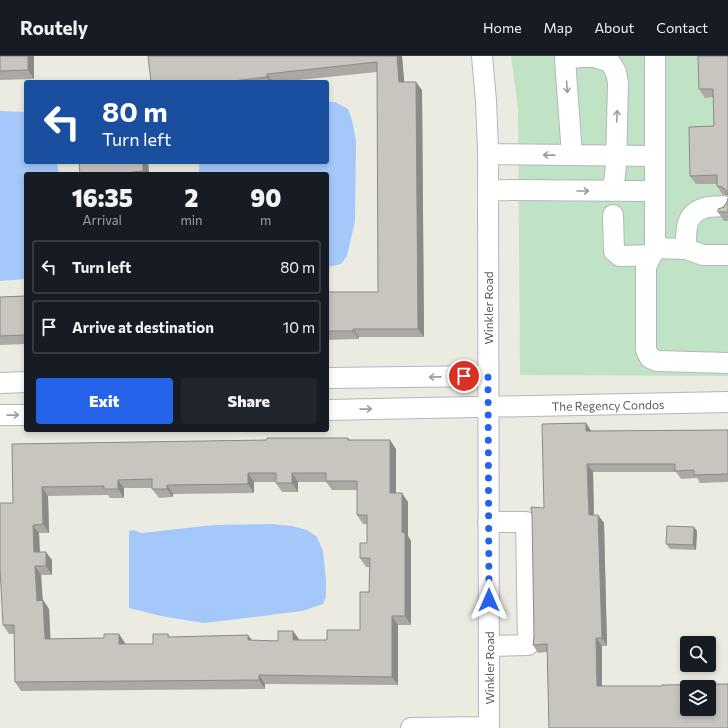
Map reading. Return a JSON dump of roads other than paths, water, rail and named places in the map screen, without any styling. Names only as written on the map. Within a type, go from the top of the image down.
[{"type":"street","name":"Winkler Road","points":[[482,56],[486,101],[488,154],[489,727]]},
{"type":"street","points":[[655,56],[655,192],[653,252],[646,267],[646,350],[650,358],[657,361],[728,363]]},
{"type":"street","points":[[572,155],[565,59],[594,57],[610,62],[616,72],[618,83],[616,155],[613,191]]},
{"type":"street","points":[[488,154],[650,156],[655,163]]},
{"type":"street","points":[[488,190],[655,192]]},
{"type":"street","points":[[686,249],[686,230],[692,215],[705,207],[723,206]]},
{"type":"street","points":[[613,215],[614,251],[620,256],[686,249],[703,255],[728,255]]},
{"type":"street","points":[[329,378],[488,376]]},
{"type":"street","points":[[0,383],[24,382]]},
{"type":"street","name":"The Regency Condos","points":[[329,410],[728,402]]},
{"type":"street","points":[[0,415],[24,415]]},
{"type":"street","points":[[488,522],[526,522],[528,645],[489,646]]},
{"type":"street","points":[[411,728],[489,727]]},
{"type":"water","points":[[329,102],[335,102],[348,109],[352,120],[356,141],[355,221],[347,256],[341,264],[329,267],[329,172],[199,172],[199,165],[329,164]]},
{"type":"water","points":[[0,111],[24,112],[24,164],[57,164],[59,172],[24,172],[24,279],[0,281]]},
{"type":"water","points":[[270,524],[292,526],[307,530],[317,537],[323,551],[326,581],[326,597],[323,604],[302,611],[204,623],[161,616],[129,608],[129,531],[133,530],[142,533],[214,525]]}]
